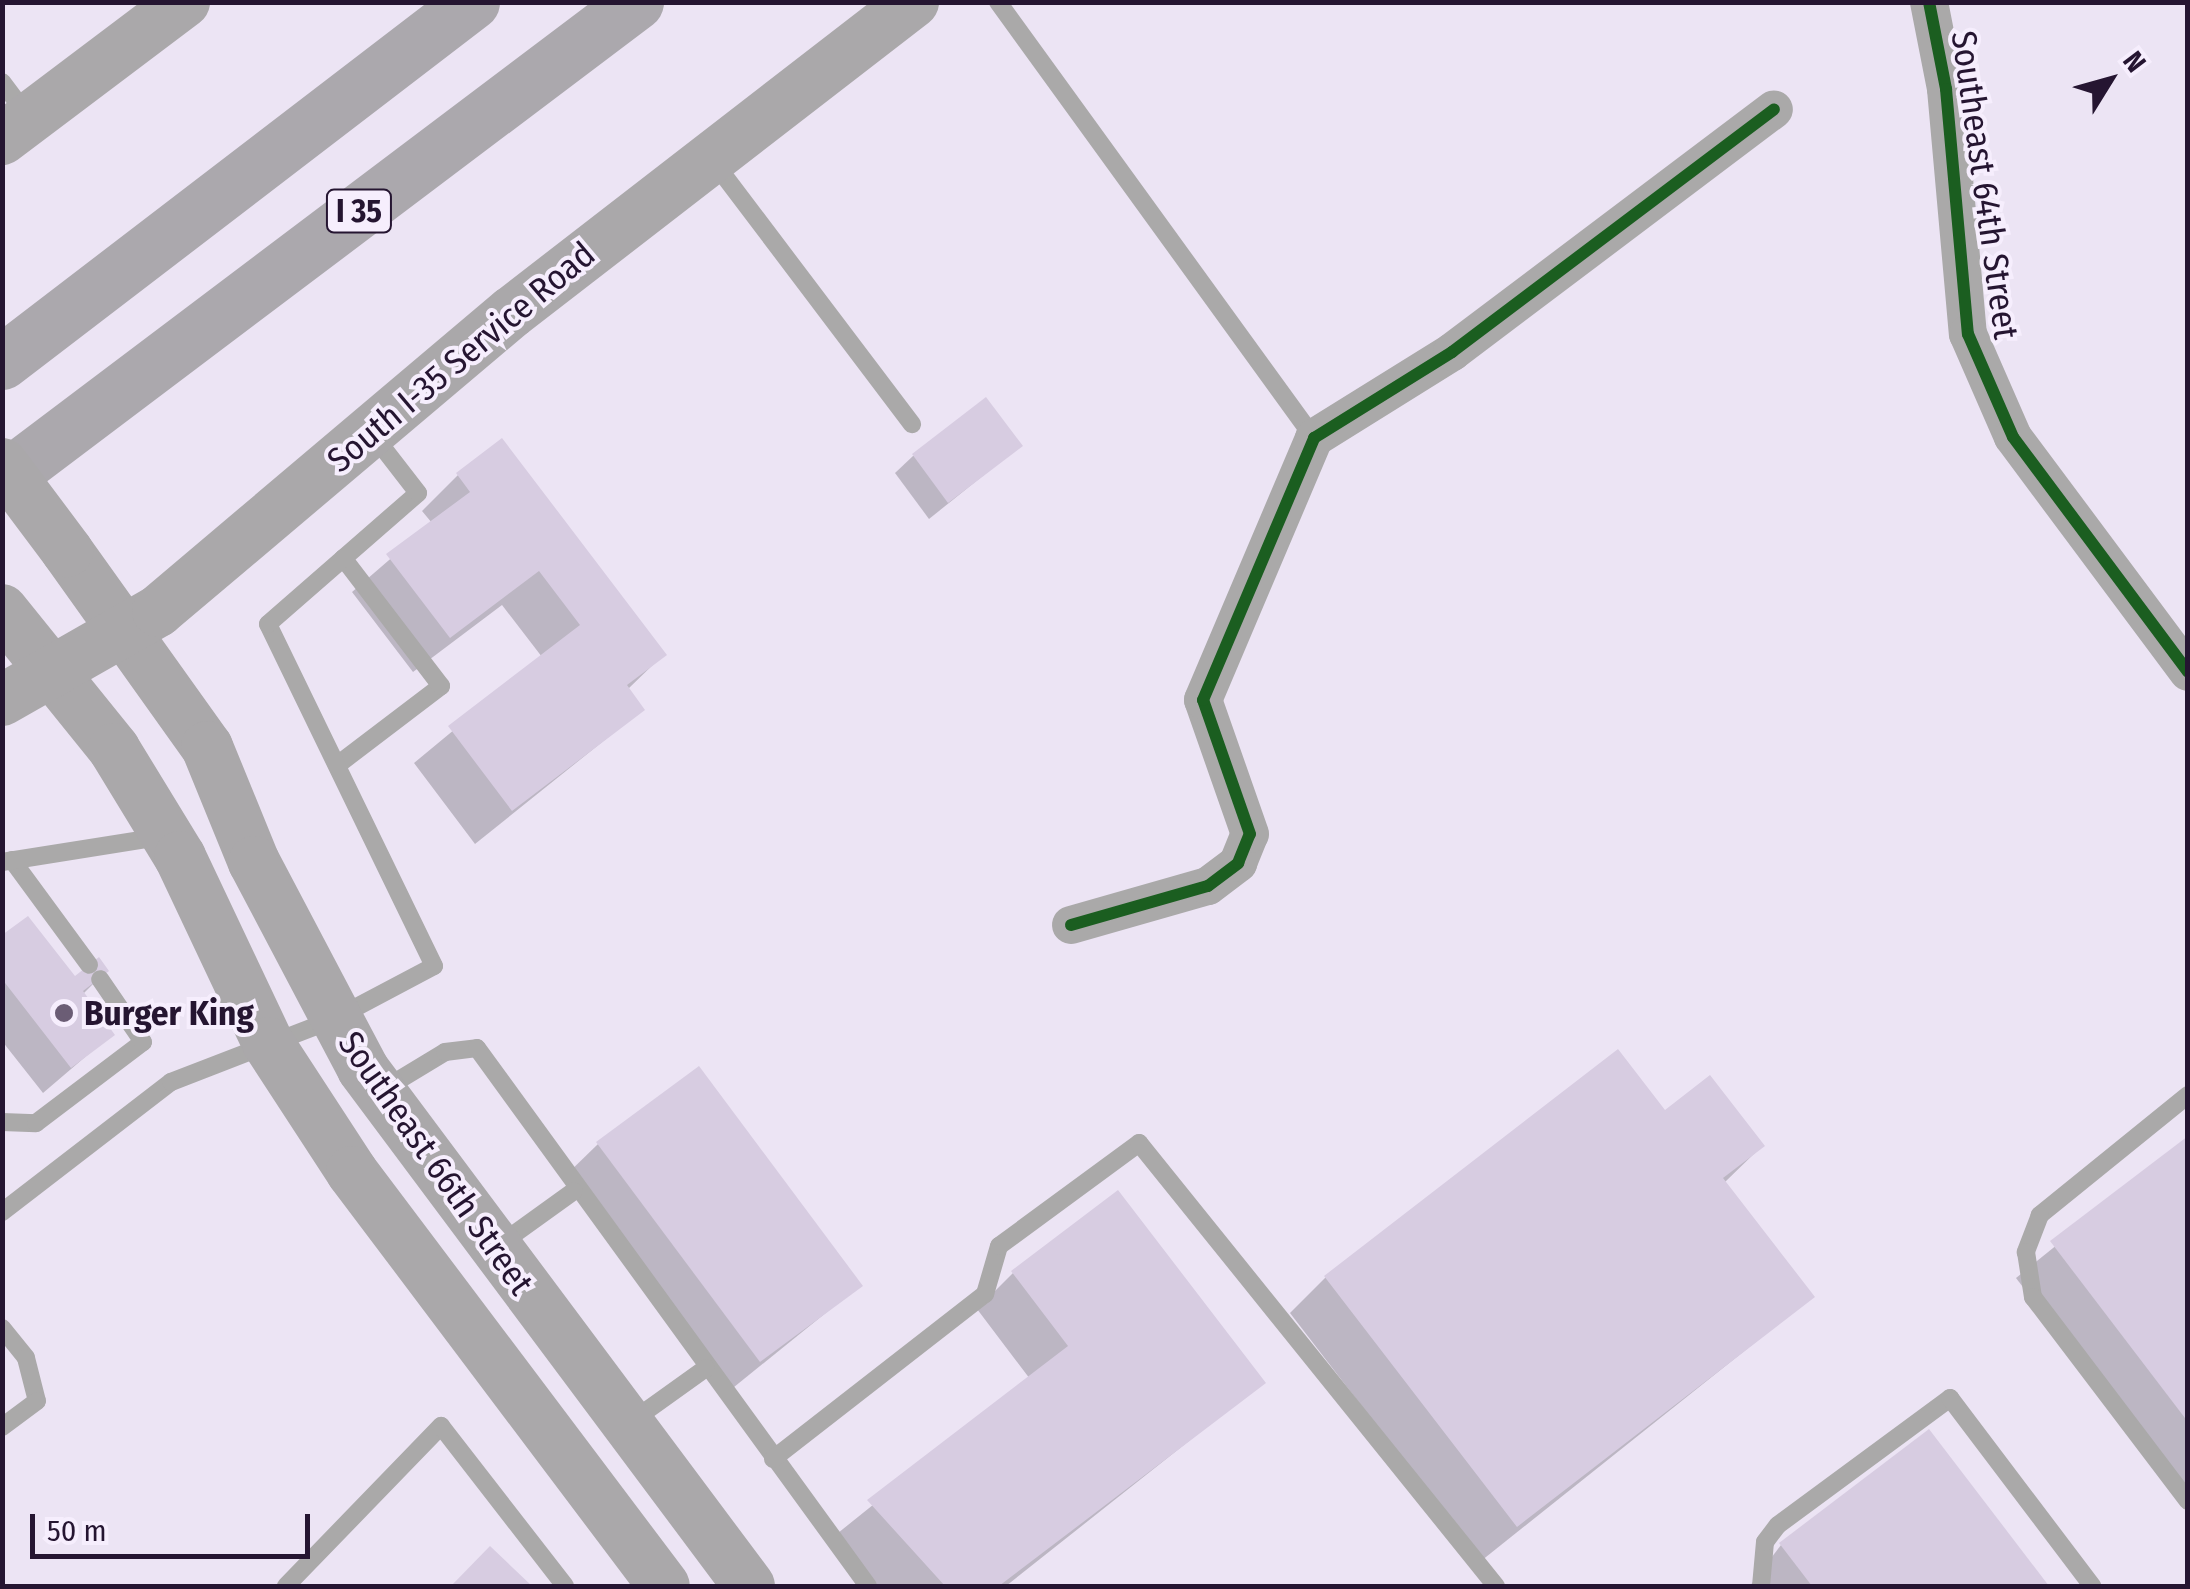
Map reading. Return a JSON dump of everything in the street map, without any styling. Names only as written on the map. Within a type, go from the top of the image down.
[{"type":"highway","points":[[2,362],[472,2]]},
{"type":"highway","name":"I 35","points":[[2,480],[636,2]]},
{"type":"main road","points":[[12,113],[184,2]]},
{"type":"main road","name":"South I-35 Service Road","points":[[2,700],[126,629],[709,156],[913,2]]},
{"type":"main road","name":"Southeast 66th Street","points":[[2,464],[126,629],[207,747],[334,1019],[379,1092],[749,1586]]},
{"type":"main road","name":"Southeast 66th Street","points":[[2,610],[114,749],[167,836],[268,1043],[352,1172],[661,1585]]},
{"type":"street","name":"Southeast 64th Street","points":[[1929,2],[1946,89],[1968,334],[2013,437],[2188,672]]},
{"type":"street","points":[[1071,924],[1208,886],[1238,863],[1250,834],[1203,700],[1314,438],[1452,352],[1774,110]]},
{"type":"lane","points":[[998,2],[1314,438]]},
{"type":"lane","points":[[709,156],[912,424]]},
{"type":"lane","points":[[2,1212],[172,1082],[334,1019],[434,966],[340,763],[268,624],[418,493],[369,431]]},
{"type":"lane","points":[[340,763],[441,686],[343,558]]},
{"type":"lane","points":[[6,1124],[36,1123],[143,1042],[7,861],[167,836]]},
{"type":"lane","points":[[379,1092],[445,1052],[477,1048],[574,1191],[868,1586]]},
{"type":"lane","points":[[2188,1096],[2040,1216],[2026,1252],[2034,1297],[2188,1502]]},
{"type":"lane","points":[[773,1459],[985,1294],[999,1246],[1138,1143],[1199,1207],[1496,1586]]},
{"type":"lane","points":[[495,1248],[574,1191]]},
{"type":"lane","points":[[2,1328],[26,1358],[36,1401],[2,1427]]},
{"type":"lane","points":[[628,1424],[706,1368]]},
{"type":"lane","points":[[1761,1586],[1766,1542],[1778,1525],[1950,1398],[2092,1586]]},
{"type":"lane","points":[[286,1586],[442,1426],[565,1586]]},
{"type":"building","points":[[986,397],[1023,446],[948,503],[912,454]]},
{"type":"building","points":[[502,438],[667,655],[627,685],[645,710],[512,811],[448,726],[580,625],[539,571],[450,638],[386,554],[470,492],[456,473]]},
{"type":"building","name":"Burger King","points":[[28,916],[75,976],[99,957],[109,971],[83,991],[115,1035],[71,1068],[2,979],[2,935]]},
{"type":"building","points":[[1618,1049],[1665,1110],[1710,1075],[1765,1146],[1723,1178],[1815,1297],[1517,1527],[1324,1276]]},
{"type":"building","points":[[699,1066],[863,1286],[760,1362],[596,1142]]},
{"type":"building","points":[[2188,1136],[2188,1422],[2050,1241]]},
{"type":"building","points":[[1118,1190],[1266,1383],[999,1586],[945,1586],[867,1500],[1068,1346],[1011,1271]]},
{"type":"building","points":[[1929,1429],[2049,1586],[1812,1586],[1779,1543]]},
{"type":"building","points":[[490,1546],[532,1586],[451,1586]]},
{"type":"cycle path","points":[[1929,2],[1946,89],[1968,334],[2013,437],[2188,672]]},
{"type":"cycle path","points":[[1071,925],[1208,886],[1238,863],[1250,834],[1203,700],[1314,438],[1452,352],[1774,109]]},
{"type":"place","name":"Burger King","points":[[64,1013]]}]
